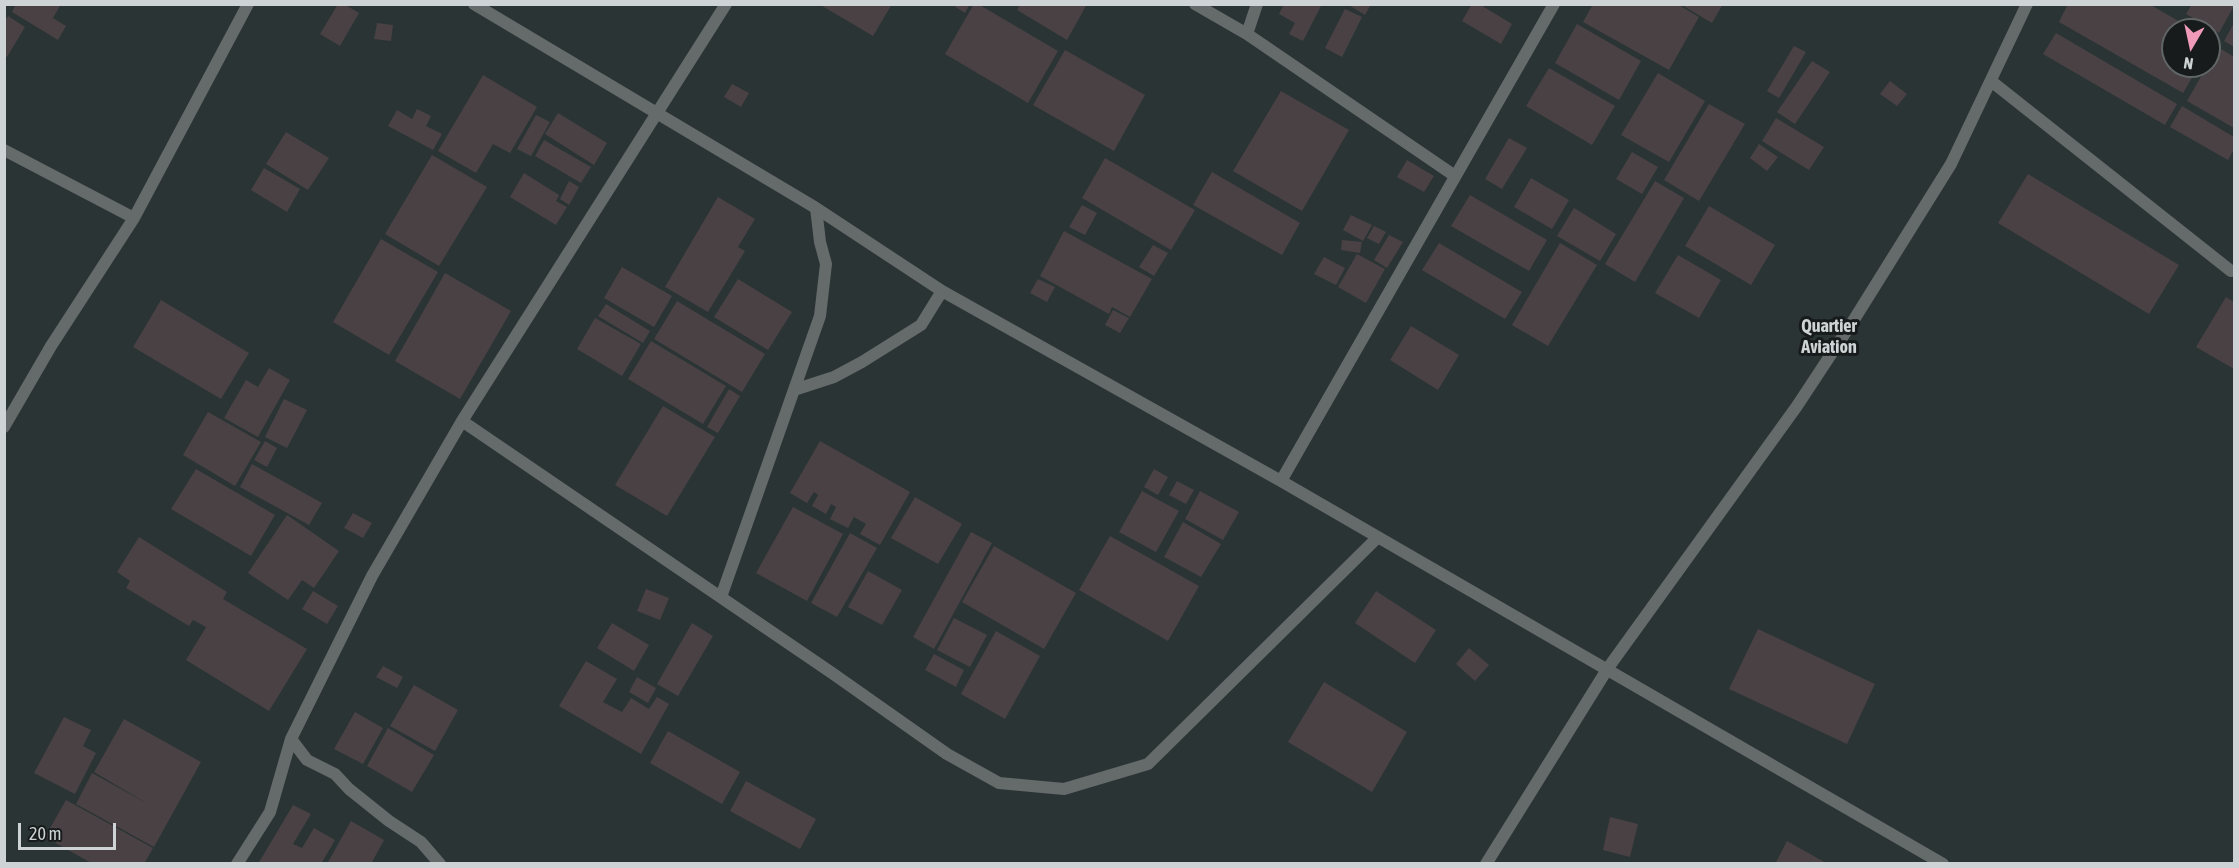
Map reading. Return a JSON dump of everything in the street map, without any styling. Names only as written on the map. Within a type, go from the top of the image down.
[{"type":"street","points":[[4,427],[51,346],[134,218],[248,4]]},
{"type":"street","points":[[474,4],[816,208],[942,291],[1608,668],[1943,864]]},
{"type":"street","points":[[237,864],[270,812],[291,739],[372,576],[462,421],[726,4]]},
{"type":"street","points":[[1195,4],[1247,34],[1455,176]]},
{"type":"street","points":[[1247,34],[1257,4]]},
{"type":"street","points":[[1281,481],[1554,4]]},
{"type":"street","points":[[1486,864],[1608,668],[1797,406],[1951,164],[2027,4]]},
{"type":"street","points":[[1991,81],[2231,271]]},
{"type":"street","points":[[4,150],[134,218]]},
{"type":"street","points":[[721,597],[820,316],[826,264],[820,243],[816,208]]},
{"type":"street","points":[[794,390],[834,376],[862,362],[921,325],[942,291]]},
{"type":"street","points":[[462,421],[947,754],[999,783],[1064,789],[1148,764],[1378,537]]},
{"type":"street","points":[[291,739],[307,760],[335,774],[349,789],[420,842],[440,864]]},
{"type":"building","points":[[16,4],[61,4],[53,18],[66,26],[58,40],[12,12]]},
{"type":"building","points":[[338,4],[344,4],[359,13],[340,46],[320,34]]},
{"type":"building","points":[[819,4],[892,4],[873,36]]},
{"type":"building","points":[[951,4],[970,4],[965,13]]},
{"type":"building","points":[[974,4],[978,4],[1058,51],[1028,103],[945,54]]},
{"type":"building","points":[[1020,4],[1087,4],[1067,40],[1017,10]]},
{"type":"building","points":[[1284,4],[1322,4],[1303,41],[1289,34],[1295,23],[1279,14]]},
{"type":"building","points":[[1347,4],[1371,4],[1365,15]]},
{"type":"building","points":[[1472,4],[1479,4],[1512,24],[1501,44],[1462,21]]},
{"type":"building","points":[[1593,4],[1677,4],[1699,17],[1669,70],[1583,22]]},
{"type":"building","points":[[1680,4],[1723,4],[1712,23]]},
{"type":"building","points":[[2068,4],[2149,4],[2173,18],[2161,18],[2161,78],[2192,78],[2183,93],[2059,22]]},
{"type":"building","points":[[2192,4],[2234,4],[2221,29],[2221,18],[2193,18],[2186,14]]},
{"type":"building","points":[[1345,9],[1362,17],[1342,57],[1325,48]]},
{"type":"building","points":[[8,16],[25,27],[7,57],[4,55],[4,22]]},
{"type":"building","points":[[377,23],[393,25],[391,41],[374,39]]},
{"type":"building","points":[[2234,23],[2234,47],[2224,41]]},
{"type":"building","points":[[1577,24],[1641,61],[1619,100],[1555,63]]},
{"type":"building","points":[[2056,33],[2177,104],[2165,125],[2043,54]]},
{"type":"building","points":[[1794,46],[1806,52],[1779,98],[1767,91]]},
{"type":"building","points":[[2221,49],[2234,57],[2234,128],[2187,101],[2200,78],[2221,78]]},
{"type":"building","points":[[1065,50],[1145,95],[1114,151],[1033,105]]},
{"type":"building","points":[[1812,61],[1830,72],[1795,124],[1777,112]]},
{"type":"building","points":[[1549,68],[1615,106],[1592,145],[1526,106]]},
{"type":"building","points":[[1658,73],[1705,101],[1669,162],[1621,135]]},
{"type":"building","points":[[483,75],[537,107],[510,153],[493,144],[476,173],[438,151]]},
{"type":"building","points":[[1890,81],[1907,94],[1897,106],[1880,94]]},
{"type":"building","points":[[732,84],[749,93],[741,107],[724,97]]},
{"type":"building","points":[[1281,91],[1349,130],[1302,211],[1233,171]]},
{"type":"building","points":[[1709,104],[1745,124],[1699,201],[1664,180]]},
{"type":"building","points":[[2182,106],[2234,137],[2234,149],[2228,160],[2170,127]]},
{"type":"building","points":[[417,109],[431,116],[426,126],[442,134],[433,150],[388,126],[397,110],[412,119]]},
{"type":"building","points":[[558,113],[607,143],[594,165],[545,134]]},
{"type":"building","points":[[536,115],[550,122],[531,156],[517,149]]},
{"type":"building","points":[[1776,118],[1824,147],[1809,170],[1762,141]]},
{"type":"building","points":[[286,132],[329,158],[308,190],[266,164]]},
{"type":"building","points":[[1509,138],[1527,148],[1502,189],[1485,179]]},
{"type":"building","points":[[544,140],[591,167],[581,183],[535,156]]},
{"type":"building","points":[[1759,144],[1778,157],[1767,171],[1750,158]]},
{"type":"building","points":[[1632,152],[1658,167],[1642,194],[1616,179]]},
{"type":"building","points":[[432,155],[487,187],[439,266],[385,234]]},
{"type":"building","points":[[1105,158],[1195,210],[1171,250],[1082,198]]},
{"type":"building","points":[[1407,160],[1434,176],[1424,192],[1397,177]]},
{"type":"building","points":[[264,168],[300,189],[287,212],[251,190]]},
{"type":"building","points":[[1212,172],[1300,223],[1282,255],[1193,205]]},
{"type":"building","points":[[524,173],[559,195],[556,201],[567,207],[556,225],[510,197]]},
{"type":"building","points":[[2028,174],[2179,265],[2149,314],[1998,223]]},
{"type":"building","points":[[1531,178],[1569,200],[1552,229],[1514,207]]},
{"type":"building","points":[[569,181],[579,187],[569,205],[560,199]]},
{"type":"building","points":[[1655,181],[1684,198],[1635,282],[1605,264]]},
{"type":"building","points":[[1470,195],[1547,240],[1529,271],[1451,226]]},
{"type":"building","points":[[718,197],[755,219],[738,247],[745,251],[708,312],[665,287]]},
{"type":"building","points":[[1082,205],[1097,213],[1085,235],[1069,227]]},
{"type":"building","points":[[1709,206],[1775,245],[1751,285],[1685,246]]},
{"type":"building","points":[[1574,208],[1616,234],[1600,261],[1557,236]]},
{"type":"building","points":[[1351,215],[1372,225],[1363,241],[1343,230]]},
{"type":"building","points":[[1374,226],[1386,232],[1379,244],[1367,238]]},
{"type":"building","points":[[1064,231],[1152,279],[1130,317],[1112,307],[1109,314],[1040,276]]},
{"type":"building","points":[[1389,235],[1403,242],[1387,268],[1374,260]]},
{"type":"building","points":[[381,239],[438,272],[389,355],[333,322]]},
{"type":"building","points":[[1342,240],[1362,242],[1360,253],[1341,250]]},
{"type":"building","points":[[1439,243],[1522,292],[1505,319],[1422,270]]},
{"type":"building","points":[[1560,243],[1597,265],[1548,346],[1512,325]]},
{"type":"building","points":[[1153,245],[1168,253],[1154,276],[1139,267]]},
{"type":"building","points":[[1357,254],[1385,269],[1366,303],[1338,287]]},
{"type":"building","points":[[1678,255],[1721,280],[1699,318],[1655,293]]},
{"type":"building","points":[[1324,257],[1345,268],[1336,285],[1314,274]]},
{"type":"building","points":[[622,267],[672,296],[654,327],[604,298]]},
{"type":"building","points":[[445,273],[511,311],[460,399],[395,361]]},
{"type":"building","points":[[738,279],[792,312],[768,350],[714,317]]},
{"type":"building","points":[[1038,279],[1055,287],[1047,302],[1030,293]]},
{"type":"building","points":[[2226,297],[2234,302],[2234,369],[2196,347]]},
{"type":"building","points":[[161,300],[249,353],[221,399],[133,347]]},
{"type":"building","points":[[677,301],[765,354],[742,392],[654,339]]},
{"type":"building","points":[[606,304],[650,331],[643,343],[598,316]]},
{"type":"building","points":[[1113,310],[1129,318],[1120,333],[1105,325]]},
{"type":"building","points":[[595,318],[641,344],[622,376],[577,349]]},
{"type":"building","points":[[1411,326],[1459,355],[1438,390],[1390,360]]},
{"type":"building","points":[[651,341],[726,386],[703,424],[628,379]]},
{"type":"building","points":[[269,368],[290,380],[258,437],[224,418],[246,380],[258,387]]},
{"type":"building","points":[[729,389],[740,396],[718,433],[707,427]]},
{"type":"building","points":[[284,399],[307,410],[287,448],[265,437]]},
{"type":"building","points":[[663,406],[715,437],[667,516],[615,485]]},
{"type":"building","points":[[208,412],[261,442],[235,486],[183,455]]},
{"type":"building","points":[[265,441],[277,448],[267,467],[254,460]]},
{"type":"building","points":[[820,441],[910,492],[880,545],[860,534],[866,524],[854,517],[848,528],[830,519],[836,507],[831,504],[826,514],[812,506],[818,495],[814,492],[807,503],[790,493]]},
{"type":"building","points":[[252,464],[322,503],[309,525],[240,487]]},
{"type":"building","points":[[196,469],[275,515],[251,556],[171,509]]},
{"type":"building","points":[[1154,469],[1168,477],[1158,495],[1144,487]]},
{"type":"building","points":[[1177,481],[1194,490],[1186,504],[1169,495]]},
{"type":"building","points":[[1142,491],[1179,511],[1156,552],[1119,532]]},
{"type":"building","points":[[1200,491],[1239,512],[1223,540],[1185,519]]},
{"type":"building","points":[[915,497],[962,524],[938,564],[891,538]]},
{"type":"building","points":[[793,507],[843,534],[807,601],[756,573]]},
{"type":"building","points":[[353,513],[372,523],[363,538],[344,528]]},
{"type":"building","points":[[287,515],[339,551],[314,588],[302,580],[288,600],[248,573]]},
{"type":"building","points":[[1183,522],[1221,544],[1201,577],[1164,557]]},
{"type":"building","points":[[971,532],[992,543],[934,649],[913,637]]},
{"type":"building","points":[[850,533],[877,548],[837,617],[811,603]]},
{"type":"building","points":[[1110,536],[1199,586],[1168,641],[1079,590]]},
{"type":"building","points":[[139,537],[227,592],[223,599],[307,649],[269,711],[186,660],[206,627],[193,620],[189,626],[126,588],[130,581],[117,572]]},
{"type":"building","points":[[994,546],[1076,593],[1044,649],[962,602]]},
{"type":"building","points":[[868,571],[902,590],[882,625],[848,607]]},
{"type":"building","points":[[646,589],[669,598],[660,620],[637,611]]},
{"type":"building","points":[[313,591],[338,606],[327,624],[302,609]]},
{"type":"building","points":[[1376,591],[1436,630],[1415,663],[1355,623]]},
{"type":"building","points":[[954,618],[987,635],[970,667],[937,650]]},
{"type":"building","points":[[612,623],[649,645],[634,671],[597,648]]},
{"type":"building","points":[[692,623],[713,636],[678,696],[657,684]]},
{"type":"building","points":[[1758,629],[1875,684],[1847,744],[1729,689]]},
{"type":"building","points":[[996,631],[1040,656],[1005,719],[961,694]]},
{"type":"building","points":[[1469,648],[1489,665],[1475,681],[1456,664]]},
{"type":"building","points":[[934,654],[964,670],[956,687],[925,670]]},
{"type":"building","points":[[586,661],[617,679],[603,702],[622,712],[631,698],[649,709],[657,697],[669,704],[641,754],[559,706]]},
{"type":"building","points":[[383,666],[403,677],[397,688],[376,677]]},
{"type":"building","points":[[637,677],[656,688],[648,703],[629,692]]},
{"type":"building","points":[[1324,682],[1407,732],[1372,792],[1288,742]]},
{"type":"building","points":[[414,685],[458,710],[435,751],[390,726]]},
{"type":"building","points":[[355,712],[383,728],[363,764],[334,749]]},
{"type":"building","points":[[64,717],[91,730],[83,746],[96,753],[75,794],[34,773]]},
{"type":"building","points":[[124,719],[201,762],[154,847],[76,804],[92,773],[148,804],[94,772]]},
{"type":"building","points":[[388,728],[434,755],[412,792],[367,766]]},
{"type":"building","points":[[668,731],[740,772],[722,804],[650,763]]},
{"type":"building","points":[[746,781],[816,819],[800,849],[730,811]]},
{"type":"building","points":[[66,800],[153,848],[144,864],[93,864],[45,837]]},
{"type":"building","points":[[293,805],[311,814],[293,844],[302,848],[314,828],[335,840],[321,864],[258,864]]},
{"type":"building","points":[[1610,817],[1638,824],[1630,857],[1603,850]]},
{"type":"building","points":[[351,821],[384,840],[371,864],[327,864]]},
{"type":"building","points":[[1787,841],[1828,864],[1775,864]]},
{"type":"district","name":"Quartier Aviation","points":[[1829,336]]}]
